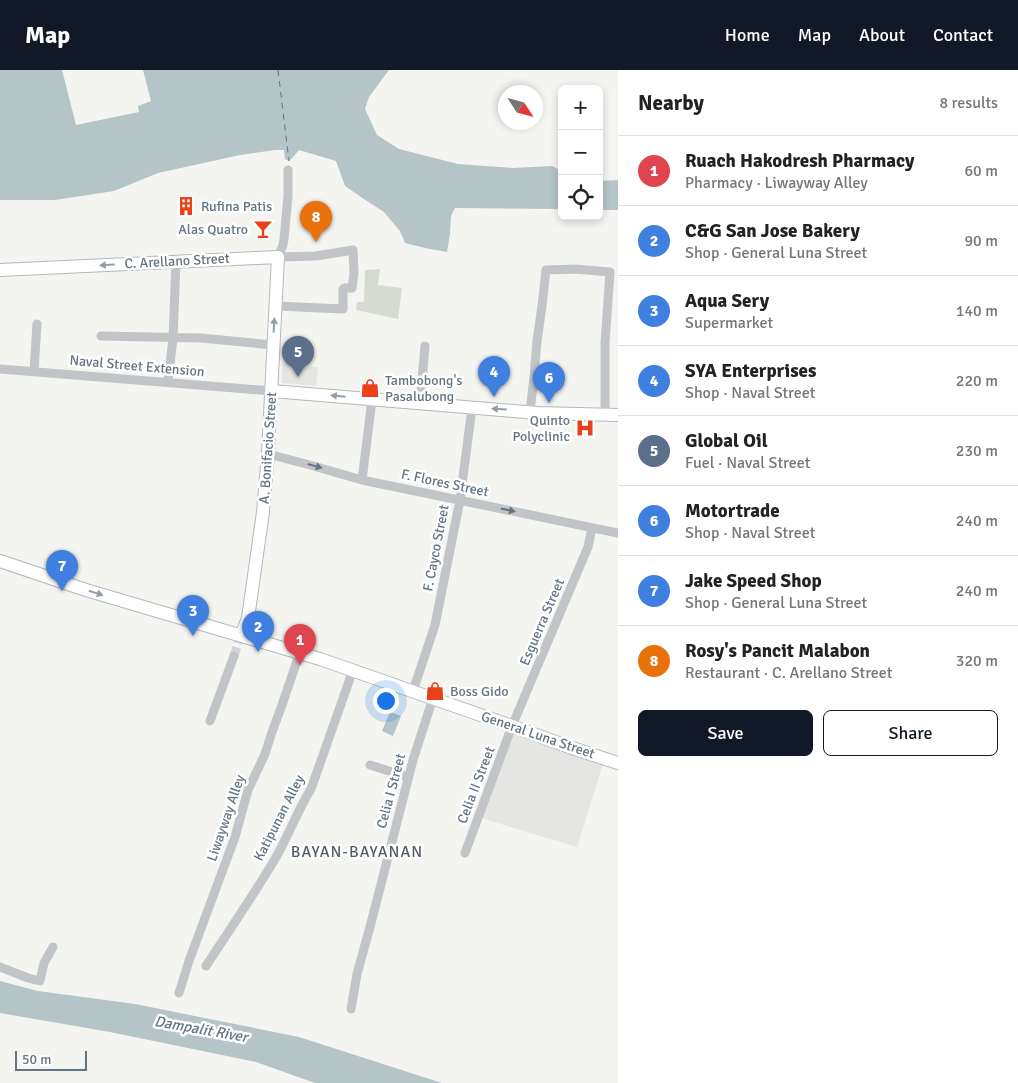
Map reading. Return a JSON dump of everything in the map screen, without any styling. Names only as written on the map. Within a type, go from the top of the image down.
[{"type":"main road","name":"C. Arellano Street","points":[[0,270],[278,257]]},
{"type":"main road","name":"A. Bonifacio Street","points":[[240,638],[248,618],[263,512],[272,391],[278,257]]},
{"type":"main road","points":[[272,391],[472,408],[618,415]]},
{"type":"main road","name":"General Luna Street","points":[[0,561],[240,638],[300,652],[618,763]]},
{"type":"street","name":"A. Bonifacio Street","points":[[278,257],[284,239],[288,196],[288,170]]},
{"type":"street","name":"C. Arellano Street","points":[[276,306],[342,309],[343,289],[352,288],[354,274],[353,250],[316,256],[278,257]]},
{"type":"street","points":[[168,382],[173,338],[176,261]]},
{"type":"street","points":[[530,412],[546,270],[575,268],[610,272],[605,343],[605,415]]},
{"type":"street","points":[[34,371],[37,324]]},
{"type":"street","points":[[102,336],[201,338],[273,345]]},
{"type":"street","points":[[420,403],[425,346]]},
{"type":"street","name":"Naval Street Extension","points":[[0,368],[272,391]]},
{"type":"street","points":[[362,480],[372,400]]},
{"type":"street","name":"F. Cayco Street","points":[[413,691],[435,625],[460,500],[472,408]]},
{"type":"street","name":"F. Flores Street","points":[[268,454],[362,480],[618,533]]},
{"type":"street","name":"Esguerra Street","points":[[512,726],[588,547],[592,528]]},
{"type":"street","name":"Liwayway Alley","points":[[179,993],[235,837],[248,790],[265,754],[300,652]]},
{"type":"street","points":[[210,721],[234,656]]},
{"type":"street","name":"Katipunan Alley","points":[[206,966],[285,842],[311,789],[353,670]]},
{"type":"street","name":"Celia I Street","points":[[351,1009],[357,974],[408,777],[434,698]]},
{"type":"street","name":"Celia II Street","points":[[465,852],[512,726]]},
{"type":"street","points":[[370,765],[408,777]]},
{"type":"street","points":[[0,967],[40,981],[44,963],[53,947]]},
{"type":"shaded area","points":[[380,269],[378,285],[402,288],[398,319],[356,310],[357,302],[364,302],[365,270]]},
{"type":"shaded area","points":[[282,363],[318,367],[316,386],[282,383]]},
{"type":"shaded area","points":[[511,731],[603,764],[577,847],[481,818]]},
{"type":"water","points":[[0,70],[62,70],[76,125],[139,112],[138,106],[151,101],[143,70],[389,70],[369,97],[365,109],[377,135],[399,149],[458,164],[513,168],[552,166],[558,169],[558,209],[455,208],[451,216],[447,252],[405,243],[400,231],[384,212],[345,186],[336,161],[299,150],[289,161],[285,159],[284,150],[240,155],[158,173],[114,191],[55,200],[0,200]]},
{"type":"water","points":[[618,180],[618,210],[603,210],[603,181]]},
{"type":"water","points":[[390,712],[401,716],[393,736],[382,731]]},
{"type":"water","name":"Dampalit River","points":[[0,981],[38,991],[135,1004],[299,1037],[442,1083],[315,1083],[256,1062],[110,1032],[0,1013]]},
{"type":"ferry route","points":[[278,70],[289,161]]},
{"type":"tunnel","points":[[234,656],[239,640]]},
{"type":"place","name":"Rufina Patis","points":[[186,206]]},
{"type":"place","name":"Alas Quatro","points":[[263,229]]},
{"type":"place","name":"Rosy's Pancit Malabon","points":[[316,242]]},
{"type":"place","name":"Global Oil","points":[[298,377]]},
{"type":"place","name":"Tambobong's Pasalubong","points":[[370,388]]},
{"type":"place","name":"SYA Enterprises","points":[[494,397]]},
{"type":"place","name":"Motortrade","points":[[549,403]]},
{"type":"place","name":"Quinto Polyclinic","points":[[585,428]]},
{"type":"place","name":"Jake Speed Shop","points":[[62,591]]},
{"type":"place","name":"Aqua Sery","points":[[193,636]]},
{"type":"place","name":"C&G San Jose Bakery","points":[[258,652]]},
{"type":"place","name":"Ruach Hakodresh Pharmacy","points":[[300,665]]},
{"type":"place","name":"Boss Gido","points":[[435,691]]},
{"type":"district","name":"BAYAN-BAYANAN","points":[[357,852]]}]
